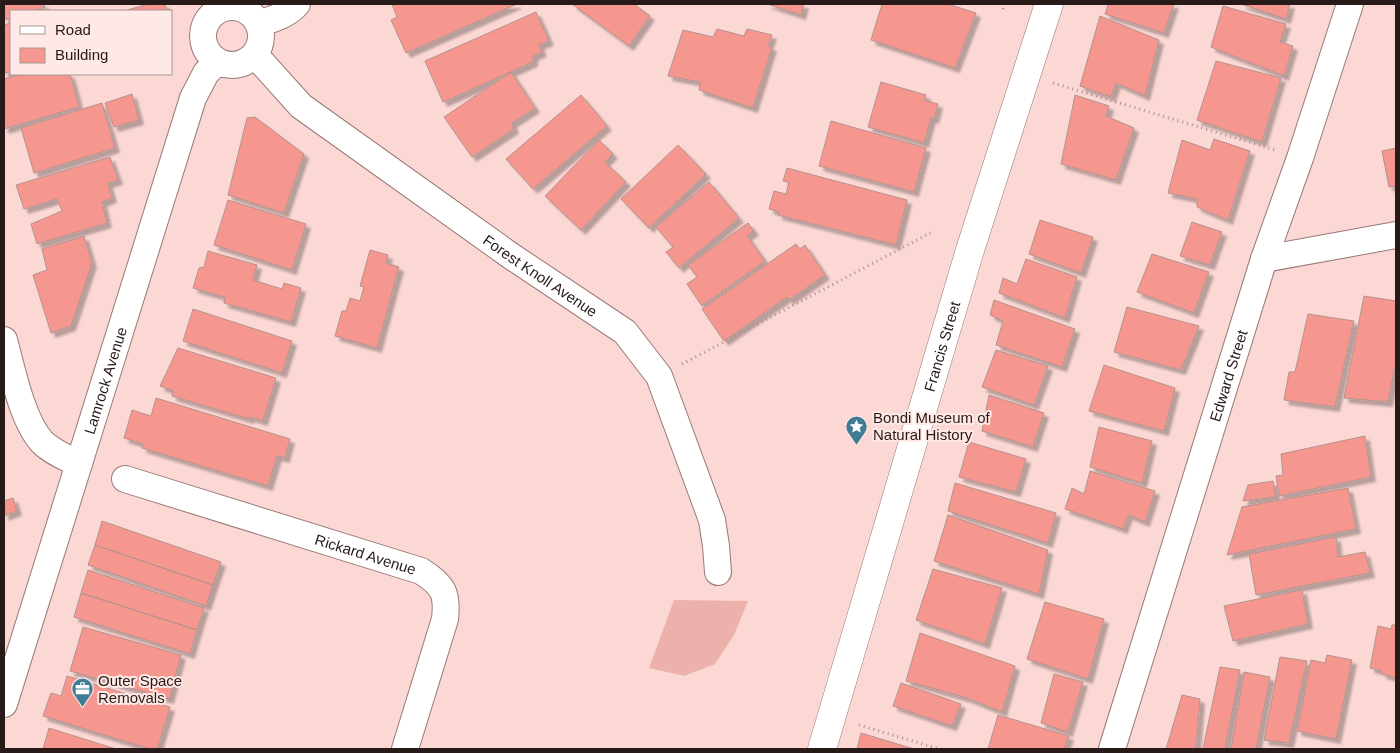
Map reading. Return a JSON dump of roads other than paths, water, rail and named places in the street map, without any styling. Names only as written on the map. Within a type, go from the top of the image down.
[{"type":"street","points":[[259,24],[278,17],[297,4]]},
{"type":"street","name":"Francis Street","points":[[822,749],[970,250],[1049,4]]},
{"type":"street","name":"Edward Street","points":[[1112,749],[1264,259],[1300,158],[1350,4]]},
{"type":"street","points":[[224,6],[245,9],[251,13],[262,32],[260,48],[247,62],[238,65],[227,65],[217,62],[206,49],[203,41],[205,24],[210,16],[224,6]]},
{"type":"street","name":"Forest Knoll Avenue","points":[[254,55],[301,106],[511,256],[625,332],[659,376],[712,520],[718,572]]},
{"type":"street","name":"Lamrock Avenue","points":[[4,704],[193,98],[206,73],[217,62]]},
{"type":"street","points":[[1264,259],[1396,235]]},
{"type":"street","points":[[4,340],[24,409],[35,433],[43,443],[55,452],[79,464]]},
{"type":"street","name":"Rickard Avenue","points":[[125,479],[422,571],[434,579],[443,590],[446,604],[445,619],[405,749]]},
{"type":"place","name":"Bondi Museum of Natural History","points":[[857,445]]},
{"type":"place","name":"Outer Space Removals","points":[[82,708]]}]
